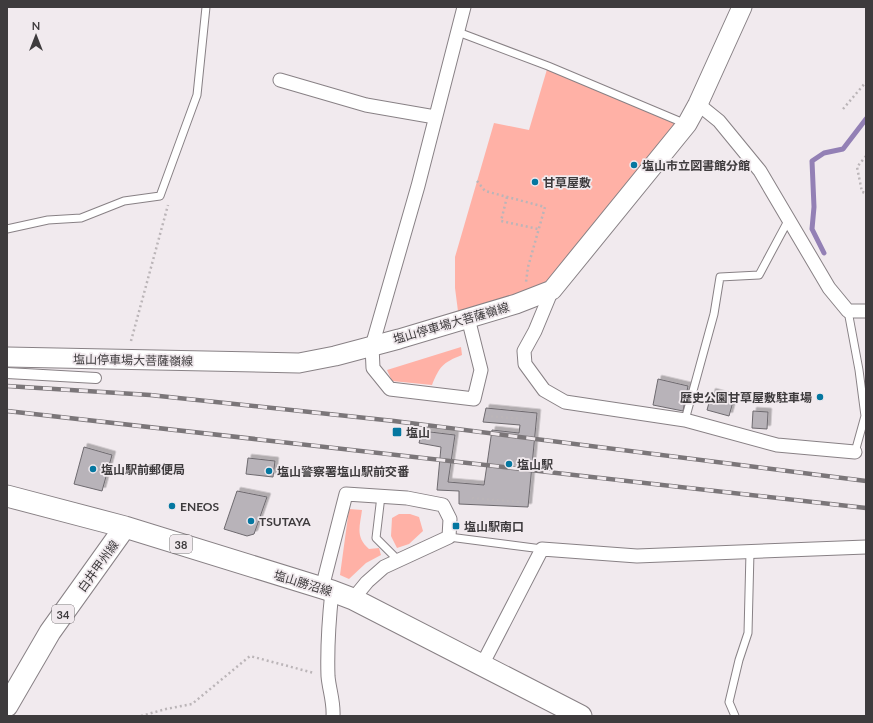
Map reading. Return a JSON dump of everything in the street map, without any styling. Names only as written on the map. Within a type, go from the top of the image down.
[{"type":"main road","name":"塩山停車場大菩薩嶺線","points":[[7,357],[299,363],[372,346],[522,302],[552,290],[687,124],[698,104],[742,7]]},
{"type":"main road","name":"塩山勝沼線","points":[[7,496],[125,527],[353,599],[581,716]]},
{"type":"main road","name":"白井甲州線","points":[[7,706],[50,632],[125,527]]},
{"type":"street","points":[[464,7],[418,186],[372,346],[373,368],[390,389],[474,399],[481,370],[468,318]]},
{"type":"street","points":[[280,80],[366,105],[435,117]]},
{"type":"street","points":[[698,104],[719,122],[760,171],[829,288],[848,311],[866,311]]},
{"type":"street","points":[[552,290],[535,331],[524,351],[526,364],[544,390],[565,402],[685,420],[777,445],[855,452]]},
{"type":"street","points":[[7,373],[96,378]]},
{"type":"street","points":[[333,716],[334,709],[328,677],[327,590],[346,494],[407,498],[443,505],[450,519],[449,537],[384,567],[367,582],[353,599]]},
{"type":"street","points":[[482,665],[542,549],[637,556],[866,548]]},
{"type":"lane","points":[[7,229],[48,220],[81,218],[124,201],[160,196],[197,95],[206,7]]},
{"type":"lane","points":[[458,32],[548,66],[687,124]]},
{"type":"lane","points":[[685,420],[714,314],[720,277],[759,275],[789,220]]},
{"type":"lane","points":[[848,311],[864,390],[865,416],[855,452]]},
{"type":"lane","points":[[381,496],[376,538],[398,560]]},
{"type":"lane","points":[[449,537],[542,549]]},
{"type":"lane","points":[[735,716],[729,702],[739,660],[748,633],[750,552]]},
{"type":"path","points":[[843,109],[866,82]]},
{"type":"path","points":[[866,156],[857,166],[862,192],[866,193]]},
{"type":"path","points":[[477,181],[485,191],[545,207],[528,267],[522,302]]},
{"type":"path","points":[[126,360],[169,201],[160,196]]},
{"type":"path","points":[[507,196],[500,221],[538,229]]},
{"type":"path","points":[[486,416],[526,419]]},
{"type":"path","points":[[472,498],[520,502]]},
{"type":"path","points":[[141,716],[192,704],[250,656],[328,677]]},
{"type":"shaded area","points":[[548,66],[687,124],[563,278],[459,319],[455,288],[455,257],[494,123],[529,130]]},
{"type":"shaded area","points":[[461,347],[462,355],[450,360],[442,366],[432,385],[392,381],[387,370]]},
{"type":"shaded area","points":[[349,509],[362,510],[360,536],[369,549],[379,548],[381,555],[366,563],[349,579],[340,575]]},
{"type":"shaded area","points":[[399,514],[410,514],[419,517],[423,531],[409,544],[397,548],[391,536],[392,518]]},
{"type":"building","points":[[658,379],[688,386],[683,411],[653,405]]},
{"type":"building","points":[[712,392],[734,398],[729,416],[707,410]]},
{"type":"building","name":"塩山駅","points":[[486,408],[537,413],[528,507],[459,504],[459,491],[437,490],[441,447],[419,443],[422,431],[455,435],[448,482],[484,485],[492,430],[519,433],[520,425],[483,422]]},
{"type":"building","points":[[753,411],[768,412],[767,429],[752,428]]},
{"type":"building","name":"塩山駅前郵便局","points":[[84,447],[112,455],[102,491],[74,484]]},
{"type":"building","points":[[248,458],[275,461],[273,477],[246,474]]},
{"type":"building","points":[[237,491],[267,497],[254,534],[247,536],[224,529]]},
{"type":"waterway","points":[[824,253],[812,229],[814,207],[812,161],[824,153],[843,149],[866,119]]},
{"type":"railway","points":[[7,386],[150,395],[394,421],[866,481]]},
{"type":"railway","points":[[7,411],[866,508]]},
{"type":"place","name":"塩山市立図書館分館","points":[[634,165]]},
{"type":"place","name":"甘草屋敷","points":[[535,182]]},
{"type":"place","name":"歴史公園甘草屋敷駐車場","points":[[820,397]]},
{"type":"place","name":"塩山","points":[[397,432]]},
{"type":"place","name":"塩山駅","points":[[509,464]]},
{"type":"place","name":"塩山駅前郵便局","points":[[93,469]]},
{"type":"place","name":"塩山警察署塩山駅前交番","points":[[269,471]]},
{"type":"place","name":"ENEOS","points":[[172,506]]},
{"type":"place","name":"TSUTAYA","points":[[251,521]]},
{"type":"place","name":"塩山駅南口","points":[[456,526]]}]
